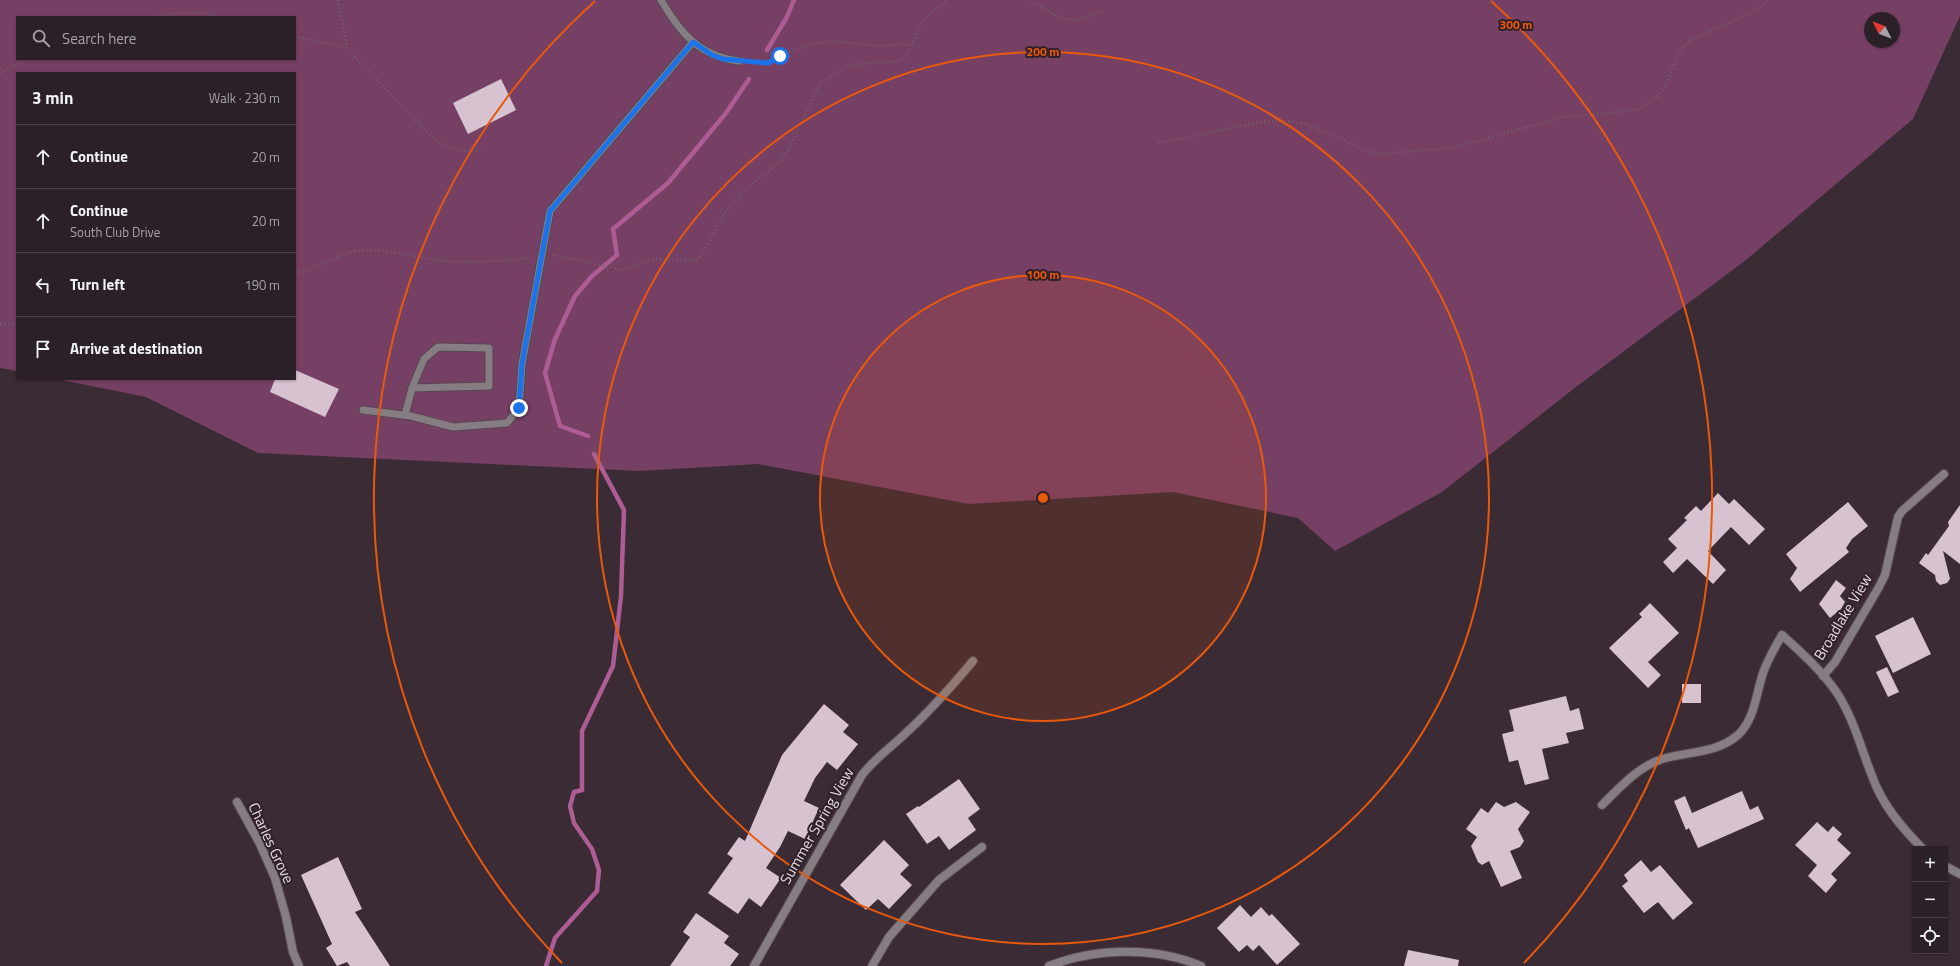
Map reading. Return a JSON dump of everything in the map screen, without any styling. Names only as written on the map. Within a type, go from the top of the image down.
[{"type":"street","name":"Broadlake View","points":[[1823,676],[1835,662],[1885,575],[1898,517],[1902,511],[1944,474]]},
{"type":"street","name":"Broadlake View","points":[[1602,805],[1628,779],[1646,767],[1662,759],[1710,750],[1727,743],[1739,733],[1750,720],[1763,672],[1771,653],[1782,635],[1808,659],[1837,693],[1847,711],[1877,789],[1907,834],[1920,846]]},
{"type":"street","name":"Summer Spring View","points":[[754,966],[870,763],[930,710],[973,661]]},
{"type":"street","name":"Charles Grove","points":[[237,802],[259,842],[275,878],[286,917],[293,952],[299,966]]},
{"type":"street","points":[[872,966],[889,937],[939,880],[982,847]]},
{"type":"street","points":[[1948,868],[1960,874]]},
{"type":"street","points":[[1048,966],[1085,955],[1112,952],[1159,955],[1201,966]]},
{"type":"lane","points":[[661,0],[674,23],[693,42],[712,55],[739,62]]},
{"type":"lane","points":[[363,410],[405,415],[453,427],[507,423],[519,408],[522,364],[550,211],[693,42]]},
{"type":"lane","points":[[405,415],[412,388],[424,359],[438,347],[489,348],[489,386],[412,388]]},
{"type":"path","points":[[338,0],[347,48],[430,136],[446,147],[460,151],[481,150]]},
{"type":"path","points":[[296,273],[307,272],[348,253],[366,250],[446,261],[526,259],[552,255],[625,270],[650,259],[694,261],[700,257],[725,213],[747,188],[779,162],[788,151],[820,84],[850,65],[897,61],[906,57],[923,21],[947,0]]},
{"type":"path","points":[[1031,0],[1051,13],[1064,18],[1080,19],[1102,11]]},
{"type":"path","points":[[1158,142],[1177,141],[1258,123],[1299,123],[1325,131],[1369,152],[1380,154],[1451,148],[1564,117],[1628,111],[1641,108],[1658,97],[1666,85],[1678,54],[1689,41],[1754,11],[1768,0]]},
{"type":"path","points":[[159,16],[180,12],[199,12],[213,16]]},
{"type":"path","points":[[296,36],[347,48]]},
{"type":"path","points":[[739,62],[768,63],[780,56],[812,44],[834,41],[879,46],[911,44]]},
{"type":"path","points":[[0,73],[26,60]]},
{"type":"path","points":[[0,324],[16,325]]},
{"type":"shaded area","points":[[0,0],[1960,0],[1960,16],[1913,119],[1746,260],[1576,387],[1442,492],[1335,551],[1298,518],[1173,492],[969,504],[758,464],[639,471],[258,453],[146,397],[61,380],[296,380],[296,72],[16,72],[16,371],[0,368]]},
{"type":"building","points":[[501,79],[516,110],[468,134],[453,103]]},
{"type":"building","points":[[296,370],[339,389],[325,417],[270,392],[275,380],[296,380]]},
{"type":"building","points":[[1718,493],[1729,504],[1734,499],[1765,529],[1749,545],[1731,527],[1708,551],[1726,570],[1713,584],[1687,559],[1673,573],[1663,562],[1677,548],[1668,539],[1687,520],[1684,518],[1696,506],[1701,511]]},
{"type":"building","points":[[1848,502],[1868,526],[1852,539],[1846,548],[1849,552],[1800,592],[1790,579],[1797,568],[1786,554]]},
{"type":"building","points":[[1960,505],[1960,564],[1943,551],[1950,579],[1947,583],[1940,585],[1936,581],[1935,575],[1919,563],[1926,553],[1928,555],[1949,526],[1948,522]]},
{"type":"building","points":[[1836,580],[1846,588],[1840,596],[1845,602],[1841,609],[1830,618],[1819,604]]},
{"type":"building","points":[[1650,603],[1679,633],[1648,662],[1661,675],[1648,688],[1609,648],[1642,617],[1639,614]]},
{"type":"building","points":[[1913,617],[1931,654],[1893,673],[1875,636]]},
{"type":"building","points":[[1887,667],[1899,692],[1888,697],[1876,672]]},
{"type":"building","points":[[1682,684],[1701,684],[1701,703],[1682,703]]},
{"type":"building","points":[[1566,696],[1570,711],[1579,708],[1584,729],[1566,733],[1569,743],[1542,749],[1549,779],[1525,785],[1518,760],[1509,762],[1502,734],[1514,731],[1509,710]]},
{"type":"building","points":[[824,704],[849,725],[843,732],[858,744],[837,770],[827,762],[815,778],[804,801],[819,808],[805,839],[788,831],[780,847],[766,868],[781,878],[761,907],[749,898],[738,914],[708,893],[733,858],[727,854],[739,837],[745,841],[782,755]]},
{"type":"building","points":[[959,779],[980,809],[968,818],[976,830],[949,850],[939,836],[927,844],[906,814],[918,806],[919,807]]},
{"type":"building","points":[[1742,791],[1750,810],[1758,806],[1764,819],[1698,848],[1689,828],[1686,830],[1674,801],[1685,796],[1692,813]]},
{"type":"building","points":[[1496,802],[1504,807],[1516,802],[1530,812],[1518,829],[1524,841],[1520,847],[1510,851],[1522,878],[1501,887],[1489,861],[1482,865],[1478,862],[1471,846],[1477,837],[1466,829],[1481,808],[1488,813]]},
{"type":"building","points":[[1817,822],[1828,832],[1833,826],[1842,834],[1837,840],[1851,853],[1831,874],[1837,880],[1826,893],[1808,876],[1817,865],[1795,845]]},
{"type":"building","points":[[884,840],[909,865],[900,874],[912,885],[889,909],[878,899],[866,910],[840,885]]},
{"type":"building","points":[[338,857],[362,909],[355,912],[390,966],[350,966],[347,962],[337,966],[326,948],[332,944],[301,875]]},
{"type":"building","points":[[1641,860],[1651,872],[1660,865],[1693,903],[1673,920],[1658,902],[1644,913],[1622,886],[1628,881],[1624,875]]},
{"type":"building","points":[[1240,905],[1251,917],[1261,907],[1269,916],[1272,914],[1300,944],[1277,965],[1259,945],[1253,951],[1247,945],[1239,952],[1217,928]]},
{"type":"building","points":[[696,913],[729,936],[724,943],[739,954],[730,966],[670,966],[690,937],[683,932]]},
{"type":"building","points":[[1408,950],[1459,960],[1458,966],[1404,966]]},
{"type":"waterway","points":[[767,50],[787,17],[794,0]]},
{"type":"waterway","points":[[588,436],[560,426],[545,373],[555,339],[575,296],[592,276],[617,255],[613,229],[668,183],[726,113],[749,79]]},
{"type":"waterway","points":[[546,966],[555,938],[597,891],[599,870],[592,849],[574,823],[570,806],[574,792],[582,790],[582,731],[613,666],[621,596],[624,510],[594,454]]},
{"type":"route","points":[[519,408],[522,364],[550,211],[588,164],[693,42],[712,55],[739,62],[768,63],[780,56]]}]
